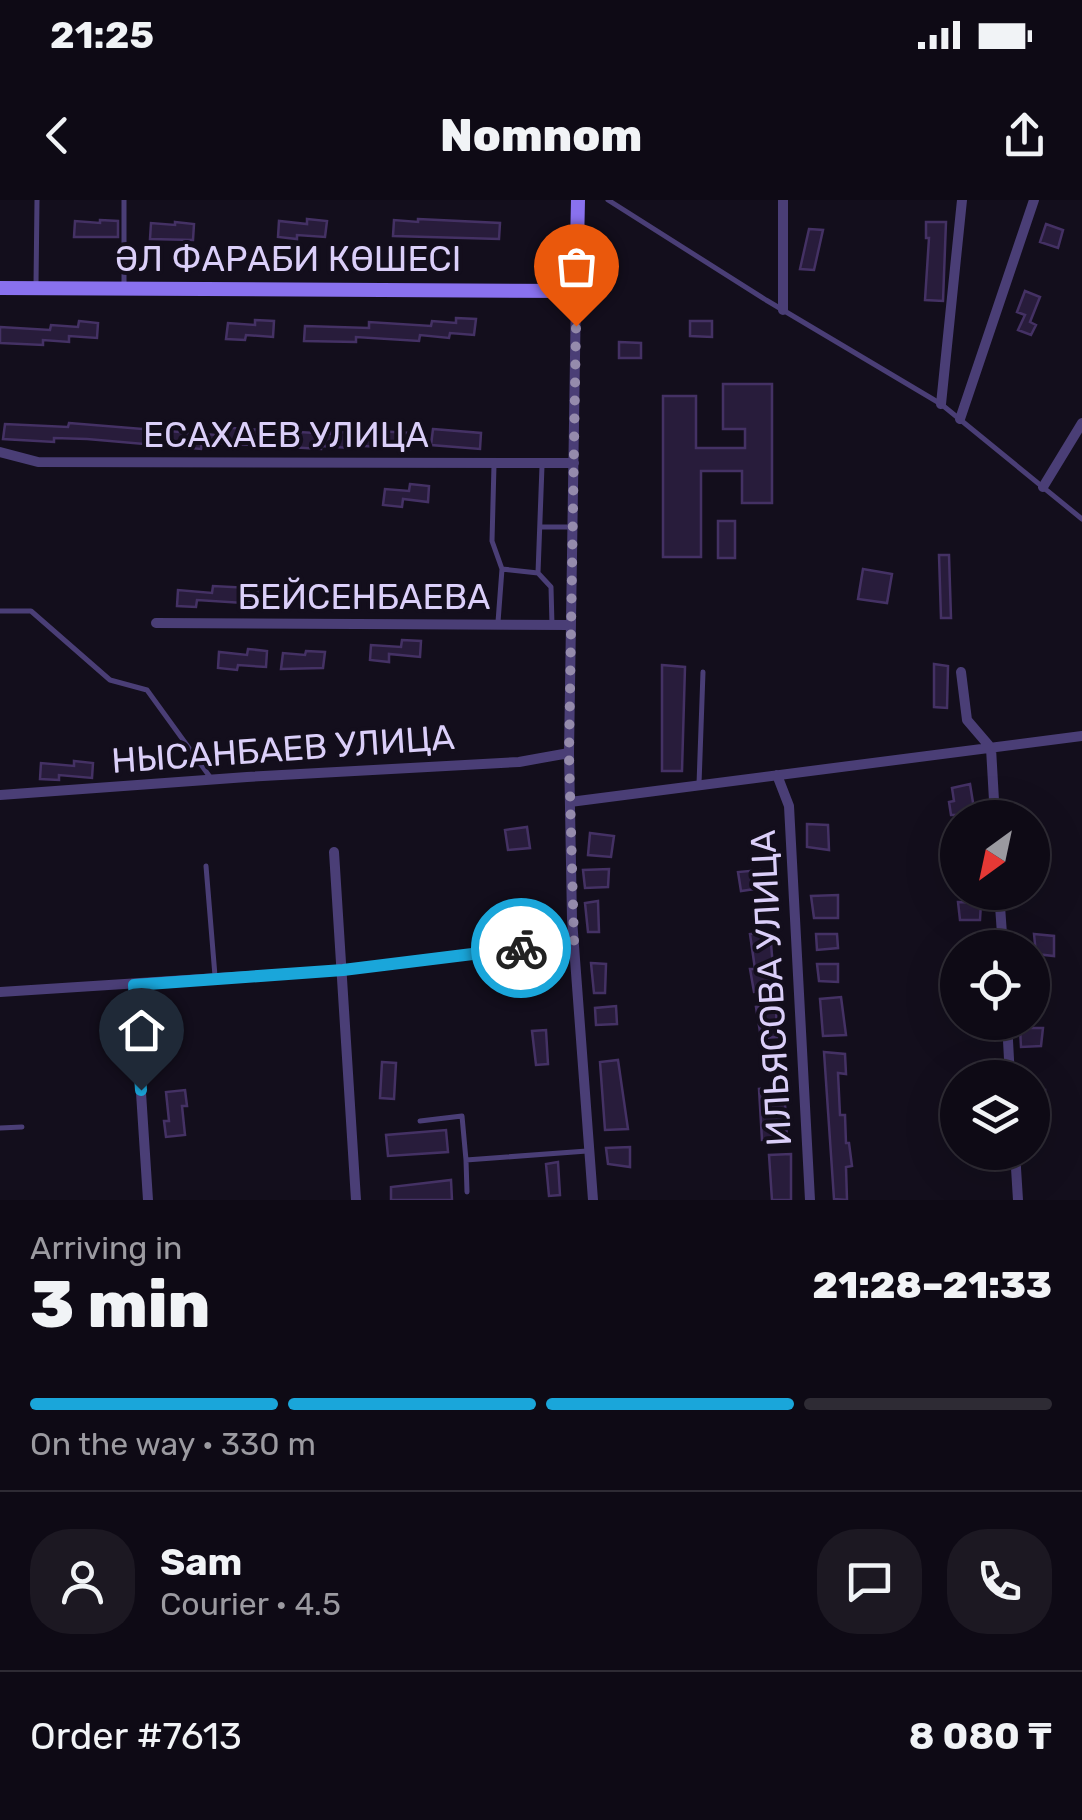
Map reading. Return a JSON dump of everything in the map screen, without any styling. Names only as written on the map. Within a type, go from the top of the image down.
[{"type":"street","points":[[578,200],[569,754],[574,941],[594,1200]]},
{"type":"street","points":[[783,200],[784,310]]},
{"type":"street","points":[[941,404],[962,200]]},
{"type":"street","points":[[960,419],[1034,200]]},
{"type":"street","name":"ӘЛ ФАРАБИ КӨШЕСІ","points":[[0,288],[576,292]]},
{"type":"street","points":[[1043,487],[1082,423]]},
{"type":"street","name":"ЕСАХАЕВ УЛИЦА","points":[[0,452],[38,462],[574,462]]},
{"type":"street","name":"БЕЙСЕНБАЕВА","points":[[156,623],[571,625]]},
{"type":"street","points":[[961,672],[967,720],[991,748],[994,800]]},
{"type":"street","points":[[570,802],[1082,736]]},
{"type":"street","name":"НЫСАНБАЕВ УЛИЦА","points":[[0,796],[519,762],[569,754]]},
{"type":"street","name":"ИЛЬЯСОВА УЛИЦА","points":[[776,775],[789,806],[810,1200]]},
{"type":"street","points":[[334,852],[356,1200]]},
{"type":"street","points":[[0,992],[343,970],[574,941]]},
{"type":"street","points":[[134,985],[148,1200]]},
{"type":"street","points":[[1016,1170],[1018,1200]]},
{"type":"lane","points":[[36,288],[37,200]]},
{"type":"lane","points":[[124,200],[124,288]]},
{"type":"lane","points":[[608,200],[941,404],[1082,519]]},
{"type":"lane","points":[[494,462],[492,540],[502,569],[498,625]]},
{"type":"lane","points":[[538,573],[542,462]]},
{"type":"lane","points":[[542,527],[572,528]]},
{"type":"lane","points":[[502,569],[538,573],[550,587],[552,625]]},
{"type":"lane","points":[[0,612],[31,611],[110,680],[147,690],[211,780]]},
{"type":"lane","points":[[699,784],[703,672]]},
{"type":"lane","points":[[206,866],[216,980]]},
{"type":"lane","points":[[420,1121],[462,1116],[467,1192]]},
{"type":"lane","points":[[0,1128],[22,1127]]},
{"type":"lane","points":[[466,1160],[590,1151]]},
{"type":"building","points":[[307,219],[327,221],[325,237],[278,237],[279,221],[307,224]]},
{"type":"building","points":[[394,220],[500,223],[499,239],[393,236]]},
{"type":"building","points":[[75,221],[118,221],[118,237],[74,237]]},
{"type":"building","points":[[926,222],[946,222],[943,301],[925,300],[929,238]]},
{"type":"building","points":[[151,223],[194,224],[193,240],[150,239]]},
{"type":"building","points":[[1046,224],[1063,230],[1058,248],[1040,242]]},
{"type":"building","points":[[809,229],[823,230],[814,270],[800,269]]},
{"type":"building","points":[[1025,291],[1040,297],[1030,322],[1036,325],[1031,335],[1018,330],[1025,315],[1017,312]]},
{"type":"building","points":[[456,318],[476,319],[474,335],[420,335],[419,341],[356,337],[356,342],[304,341],[305,326],[369,328],[369,322],[431,326],[432,321],[456,323]]},
{"type":"building","points":[[255,320],[274,321],[273,337],[246,335],[245,340],[226,339],[228,323],[255,325]]},
{"type":"building","points":[[79,321],[98,323],[97,338],[69,336],[69,342],[43,340],[43,345],[0,343],[0,327],[50,330],[51,325],[78,327]]},
{"type":"building","points":[[690,321],[712,321],[712,337],[690,336]]},
{"type":"building","points":[[619,342],[641,343],[641,358],[619,358]]},
{"type":"building","points":[[723,384],[772,384],[772,503],[742,503],[742,471],[701,471],[701,557],[663,557],[663,396],[696,396],[696,448],[745,448],[745,429],[723,429]]},
{"type":"building","points":[[69,423],[216,435],[217,427],[331,434],[361,434],[361,430],[411,433],[410,449],[202,442],[201,449],[87,439],[3,439],[5,424],[68,427]]},
{"type":"building","points":[[433,429],[481,433],[480,449],[431,445]]},
{"type":"building","points":[[410,484],[429,486],[428,502],[403,499],[402,507],[383,505],[385,489],[409,491]]},
{"type":"building","points":[[718,521],[735,521],[735,558],[718,558]]},
{"type":"building","points":[[939,555],[949,555],[951,618],[941,618]]},
{"type":"building","points":[[863,569],[892,574],[887,603],[858,599]]},
{"type":"building","points":[[270,582],[289,584],[288,600],[260,597],[259,604],[197,600],[196,607],[177,606],[178,590],[212,593],[213,586],[270,589]]},
{"type":"building","points":[[402,640],[421,641],[420,657],[389,654],[389,662],[370,660],[371,645],[401,647]]},
{"type":"building","points":[[248,649],[267,651],[266,667],[218,668],[219,652],[247,655]]},
{"type":"building","points":[[306,651],[325,652],[323,668],[281,669],[283,653],[305,655]]},
{"type":"building","points":[[934,664],[948,666],[947,708],[934,707]]},
{"type":"building","points":[[662,665],[685,667],[682,771],[662,771]]},
{"type":"building","points":[[74,761],[93,763],[92,778],[59,775],[59,780],[40,779],[41,763],[74,766]]},
{"type":"building","points":[[970,784],[973,800],[954,800],[952,788]]},
{"type":"building","points":[[807,824],[828,825],[829,850],[807,847]]},
{"type":"building","points":[[527,827],[530,848],[508,850],[505,830]]},
{"type":"building","points":[[590,833],[614,836],[611,857],[588,855]]},
{"type":"building","points":[[609,869],[608,887],[585,888],[583,870]]},
{"type":"building","points":[[760,870],[762,888],[741,891],[738,872]]},
{"type":"building","points":[[838,895],[838,918],[814,918],[811,896]]},
{"type":"building","points":[[598,901],[599,932],[588,932],[585,903]]},
{"type":"building","points":[[959,910],[981,910],[980,920],[960,920]]},
{"type":"building","points":[[770,932],[775,990],[754,992],[750,934]]},
{"type":"building","points":[[816,934],[837,934],[838,948],[817,950]]},
{"type":"building","points":[[1050,936],[1054,936],[1054,956],[1050,956]]},
{"type":"building","points":[[591,963],[606,964],[605,993],[594,993]]},
{"type":"building","points":[[817,964],[838,964],[838,982],[819,981]]},
{"type":"building","points":[[841,997],[846,1035],[823,1036],[820,999]]},
{"type":"building","points":[[616,1006],[617,1024],[596,1025],[595,1008]]},
{"type":"building","points":[[776,1006],[777,1037],[761,1038],[756,1007]]},
{"type":"building","points":[[546,1030],[548,1064],[536,1065],[532,1031]]},
{"type":"building","points":[[1021,1040],[1042,1040],[1041,1046],[1021,1047]]},
{"type":"building","points":[[824,1052],[845,1054],[846,1074],[838,1073],[840,1115],[845,1115],[852,1166],[846,1167],[847,1200],[834,1199]]},
{"type":"building","points":[[618,1060],[628,1129],[605,1130],[600,1062]]},
{"type":"building","points":[[382,1062],[396,1063],[394,1099],[380,1098]]},
{"type":"building","points":[[784,1087],[787,1138],[762,1140],[759,1089]]},
{"type":"building","points":[[185,1090],[185,1135],[166,1137],[166,1092]]},
{"type":"building","points":[[446,1130],[448,1152],[388,1156],[386,1135]]},
{"type":"building","points":[[630,1147],[630,1167],[608,1164],[606,1148]]},
{"type":"building","points":[[791,1154],[791,1200],[772,1200],[769,1155]]},
{"type":"building","points":[[558,1162],[560,1195],[549,1196],[546,1164]]},
{"type":"building","points":[[451,1180],[452,1200],[391,1200],[391,1187]]},
{"type":"way so far","points":[[521,948],[574,941],[569,754],[576,326]]},
{"type":"route","points":[[141,1090],[134,985],[343,970],[521,948]]}]
